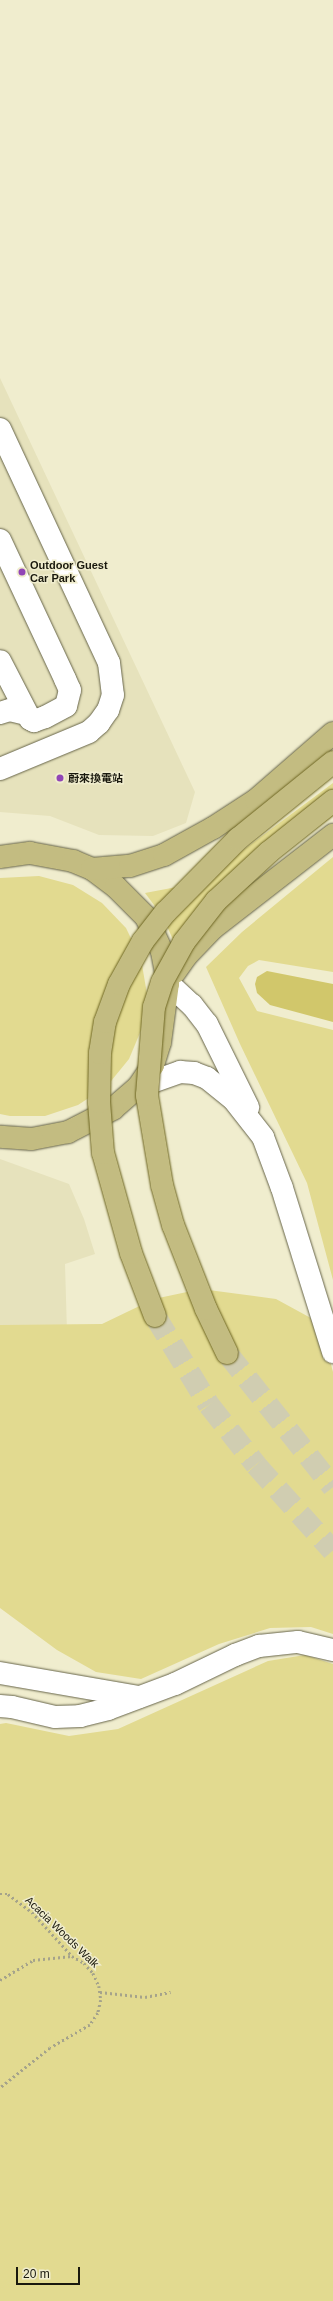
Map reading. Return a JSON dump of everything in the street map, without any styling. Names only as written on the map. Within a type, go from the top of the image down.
[{"type":"main road","points":[[92,869],[130,866],[164,855],[213,828],[256,800],[333,733]]},
{"type":"main road","points":[[156,1316],[131,1253],[103,1153],[99,1102],[100,1053],[105,1022],[119,984],[143,941],[166,912],[238,839],[333,762]]},
{"type":"main road","points":[[227,1353],[206,1309],[176,1232],[162,1186],[147,1095],[154,1007],[162,982],[184,942],[216,901],[269,852],[333,801]]},
{"type":"main road","points":[[168,983],[186,956],[213,928],[333,835]]},
{"type":"main road","points":[[0,857],[30,853],[74,862],[92,869],[132,900],[146,917],[162,952],[168,983],[160,1042],[153,1065],[138,1086],[114,1109],[68,1132],[32,1139],[0,1137]]},
{"type":"street","points":[[0,429],[109,663],[113,695],[105,714],[89,732],[0,769]]},
{"type":"street","points":[[0,540],[70,690],[66,706],[34,721],[26,714],[0,660]]},
{"type":"street","points":[[0,713],[10,710],[26,714]]},
{"type":"street","points":[[168,983],[192,1005],[207,1024],[263,1136],[282,1188],[333,1352]]},
{"type":"street","points":[[138,1086],[180,1072],[194,1073],[207,1078],[234,1100],[263,1136]]},
{"type":"street","points":[[0,1706],[12,1707],[55,1717],[80,1716],[108,1710],[139,1698],[260,1646],[298,1642],[333,1650]]},
{"type":"street","points":[[0,1673],[139,1698]]},
{"type":"path","name":"Acacia Woods Walk","points":[[0,1894],[8,1894],[32,1912],[72,1956],[84,1963],[94,1973],[100,1992],[98,2013],[90,2025],[50,2048],[0,2088]]},
{"type":"path","points":[[0,1980],[33,1960],[72,1956]]},
{"type":"path","points":[[100,1992],[145,1997],[171,1992]]},
{"type":"shaded area","points":[[0,378],[195,792],[186,823],[153,836],[99,835],[50,816],[0,812]]},
{"type":"shaded area","points":[[333,783],[333,816],[241,884],[174,942],[163,917],[145,893],[182,886],[226,863]]},
{"type":"shaded area","points":[[333,857],[333,972],[259,960],[248,966],[239,978],[257,1011],[333,1030],[333,1280],[307,1183],[240,1044],[206,967],[242,932]]},
{"type":"shaded area","points":[[39,876],[73,885],[102,903],[126,928],[141,959],[147,994],[142,1028],[129,1059],[107,1086],[78,1105],[45,1116],[10,1116],[0,1114],[0,878]]},
{"type":"shaded area","points":[[267,971],[333,984],[333,1022],[270,1005],[257,993],[255,984],[257,977]]},
{"type":"shaded area","points":[[0,1159],[69,1184],[84,1219],[95,1254],[65,1264],[67,1332],[0,1333]]},
{"type":"shaded area","points":[[201,1289],[276,1299],[320,1323],[333,1372],[333,1634],[311,1627],[270,1628],[219,1644],[141,1679],[96,1672],[57,1650],[0,1608],[0,1325],[102,1324],[154,1299]]},
{"type":"shaded area","points":[[305,1655],[333,1664],[333,2301],[0,2301],[0,1724],[6,1723],[69,1736],[118,1729],[268,1661]]},
{"type":"tunnel","points":[[155,1316],[209,1405],[256,1465],[333,1551]]},
{"type":"tunnel","points":[[227,1353],[333,1487]]},
{"type":"place","name":"Outdoor Guest Car Park","points":[[22,572]]},
{"type":"place","name":"蔚來換電站","points":[[60,778]]}]
